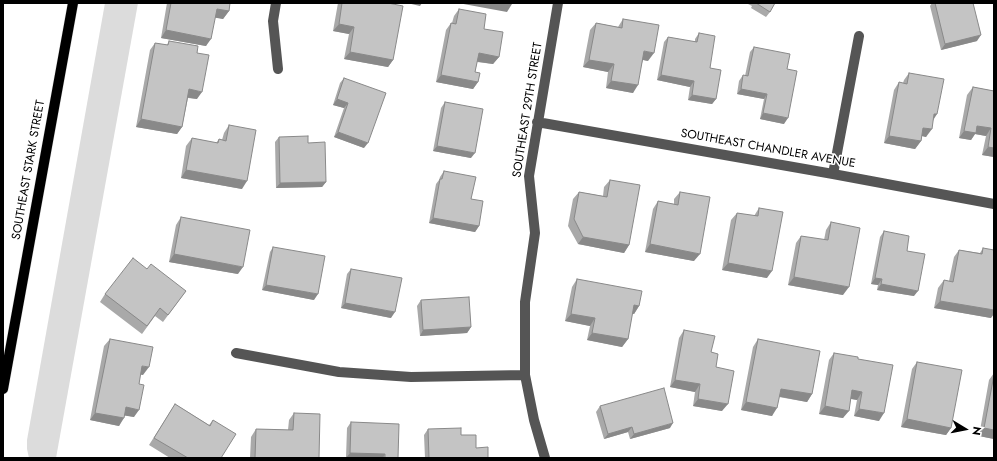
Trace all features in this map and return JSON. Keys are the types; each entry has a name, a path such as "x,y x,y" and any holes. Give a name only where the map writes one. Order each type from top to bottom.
{"main road":[{"name":"SOUTHEAST STARK STREET","path":"3,389 73,3"}],"street":[{"path":"276,3 273,21 278,69"},
{"name":"SOUTHEAST 29TH STREET","path":"544,458 534,420 525,375 525,302 535,233 529,176 558,3"},
{"path":"833,174 859,36"},
{"name":"SOUTHEAST CHANDLER AVENUE","path":"537,122 994,204"},
{"path":"236,353 347,373 411,377 525,375"}],"shaded area":[{"path":"105,3 138,3 56,458 29,458 27,440"}],"building":[{"path":"171,3 230,3 229,11 217,9 211,39 166,30"},
{"path":"342,3 388,3 403,6 393,60 350,52 354,27 339,24"},
{"path":"756,3 775,3 770,12"},
{"path":"935,3 973,3 981,35 945,44"},
{"path":"459,9 486,14 484,29 503,32 499,57 479,53 475,72 480,73 478,82 441,75 451,23 456,24"},
{"path":"623,19 659,25 654,53 644,51 638,85 611,81 614,64 589,60 596,23 622,28"},
{"path":"699,33 715,36 710,68 721,70 716,99 692,95 694,81 661,75 668,37 697,42"},
{"path":"169,41 198,46 197,53 209,55 202,92 189,89 182,127 141,119 155,43 168,45"},
{"path":"754,47 790,54 787,69 797,71 788,118 763,113 767,94 741,89 743,75 748,76"},
{"path":"909,73 944,79 937,114 934,114 932,129 923,128 921,141 889,136 899,82 907,84"},
{"path":"344,78 386,93 368,143 338,132 348,103 337,99"},
{"path":"973,87 994,91 994,148 988,147 991,128 977,126 976,133 964,131"},
{"path":"445,102 483,109 475,153 437,146"},
{"path":"229,125 256,130 247,181 186,170 192,138 218,143 219,139 226,141"},
{"path":"308,136 308,143 325,142 326,182 280,183 279,137"},
{"path":"444,171 476,177 471,199 483,201 479,226 433,218 440,179 442,179"},
{"path":"610,180 640,185 629,245 583,237 574,219 579,192 607,197"},
{"path":"680,192 710,197 700,254 650,244 658,201 678,205"},
{"path":"759,208 783,212 772,271 728,263 737,213 758,216"},
{"path":"181,217 250,230 243,267 174,254"},
{"path":"831,222 860,228 849,287 794,277 801,236 828,240"},
{"path":"884,231 909,236 907,251 925,254 918,291 881,284 882,279 875,278"},
{"path":"273,247 325,256 318,294 266,285"},
{"path":"983,248 994,250 994,310 940,301 944,280 953,282 959,250 982,254"},
{"path":"133,258 147,269 151,264 186,291 168,315 160,308 147,326 105,294"},
{"path":"351,269 402,278 395,312 345,303"},
{"path":"577,279 642,291 639,306 634,305 628,339 592,333 595,318 571,314"},
{"path":"469,297 471,327 423,330 421,300"},
{"path":"684,330 715,336 711,352 718,354 716,367 734,371 728,404 698,399 700,384 675,380"},
{"path":"110,339 153,347 149,367 142,366 139,384 144,385 139,410 126,407 124,418 95,413"},
{"path":"758,339 820,351 812,394 781,389 777,408 746,402"},
{"path":"834,353 893,365 884,413 859,409 862,392 852,390 849,411 825,406"},
{"path":"917,362 962,370 951,428 907,419"},
{"path":"994,375 994,430 984,428"},
{"path":"664,388 673,423 634,434 632,427 608,434 600,406"},
{"path":"175,404 210,426 213,420 236,434 221,458 188,458 154,438"},
{"path":"294,413 320,414 319,458 255,458 256,429 293,430"},
{"path":"351,422 399,424 398,458 385,458 385,454 350,453"},
{"path":"461,428 461,435 476,435 476,448 488,447 488,458 429,458 428,429"}]}
